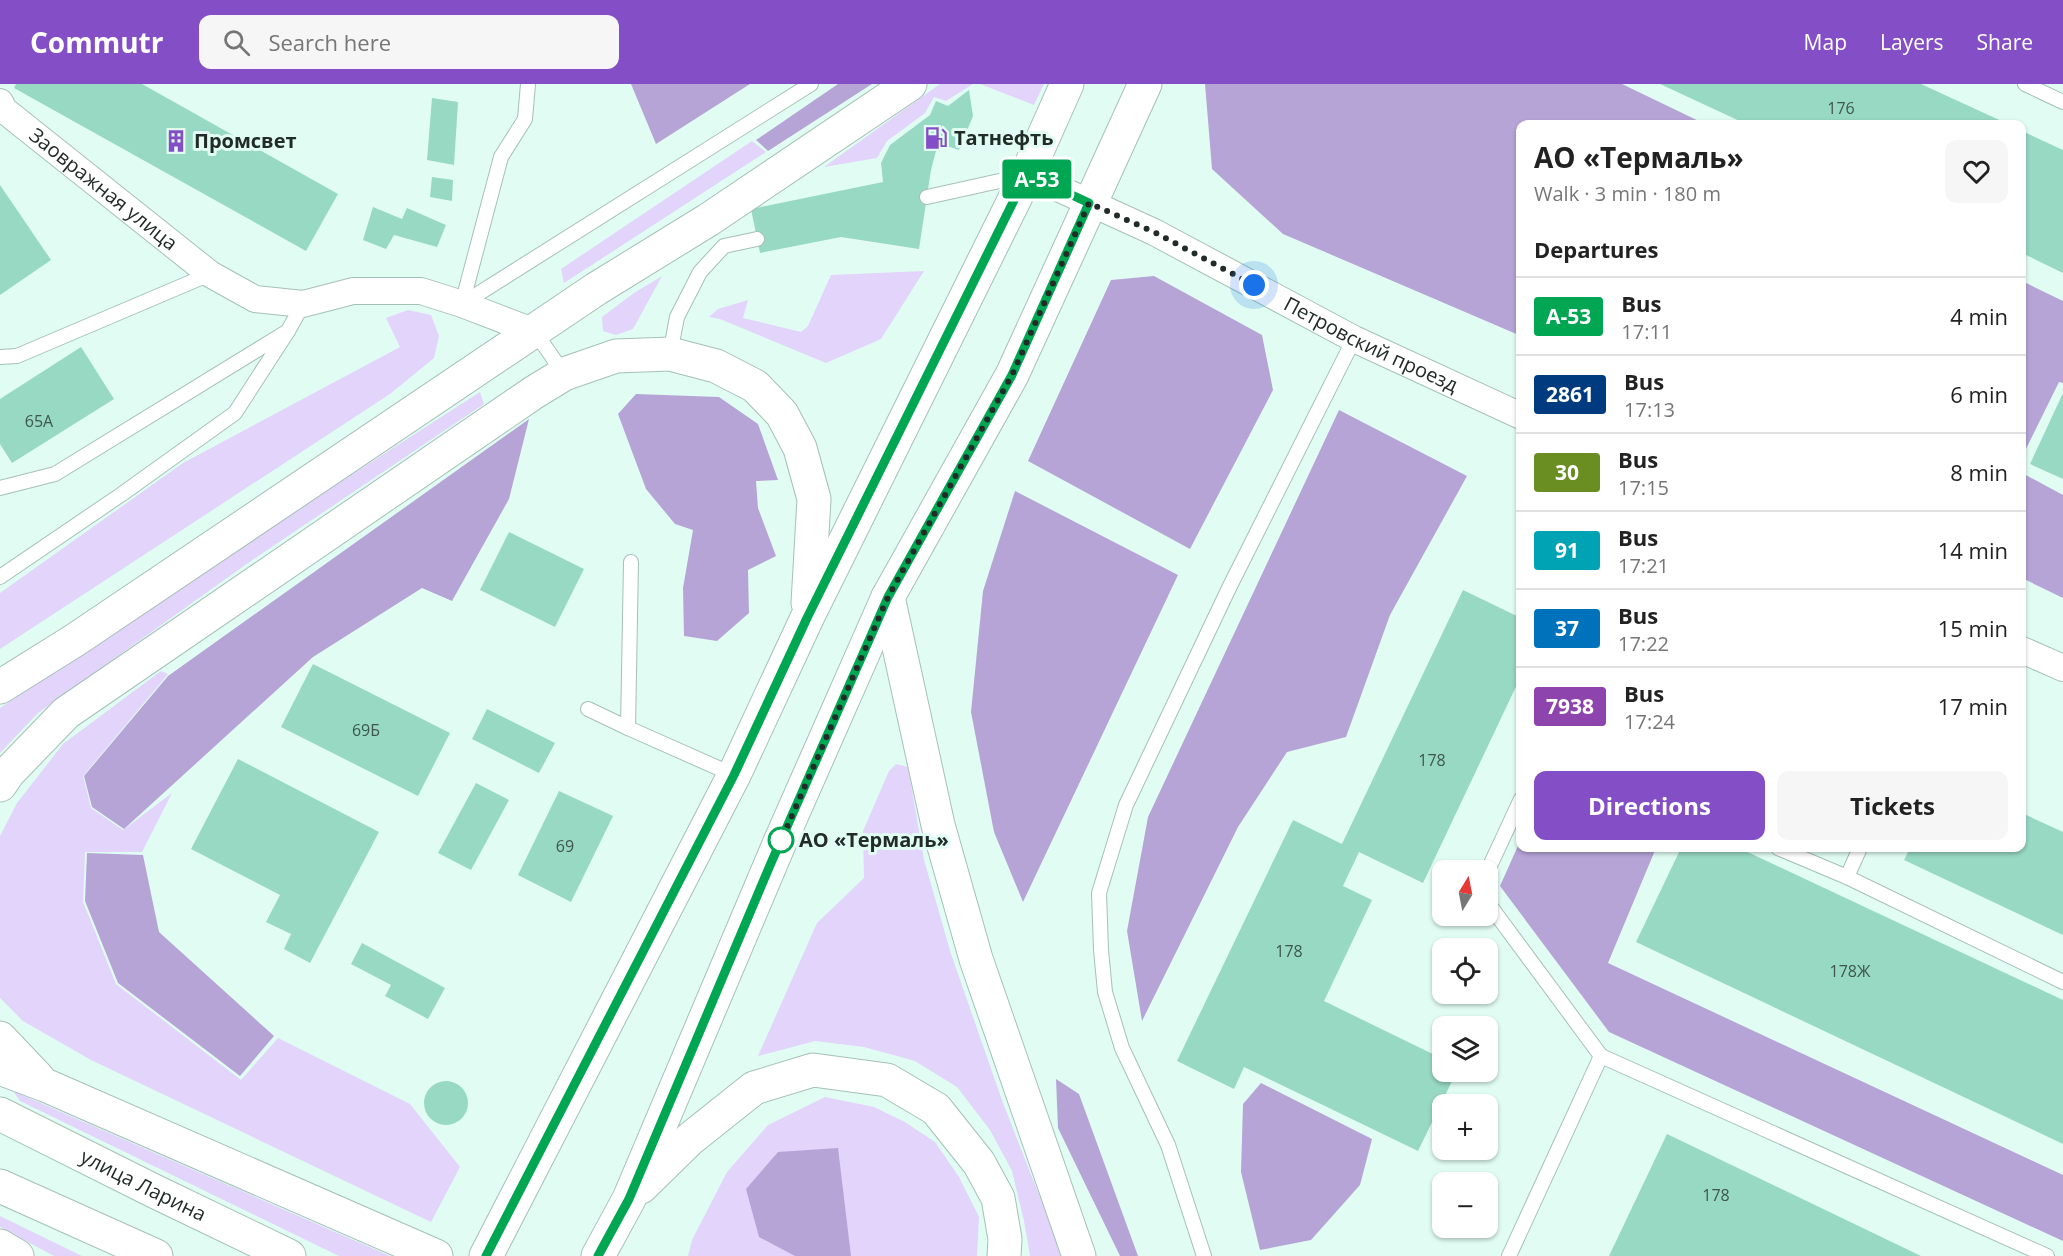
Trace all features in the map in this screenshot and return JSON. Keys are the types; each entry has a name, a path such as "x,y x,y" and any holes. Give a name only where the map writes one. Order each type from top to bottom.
{"main road":[{"path":"0,687 75,640 596,289 716,233 910,84"},
{"path":"492,1244 734,775 807,618 1027,174 1067,84"},
{"path":"598,1256 629,1199 775,853 888,597 1012,375 1145,84"},
{"path":"0,785 8,773 66,713 523,400 564,374 616,356 670,354 716,366 755,386 782,414 800,448 814,499 807,618"},
{"path":"888,597 938,825 976,959 1079,1256"},
{"path":"0,1038 45,1086"},
{"path":"0,1068 436,1256"},
{"path":"629,1199 690,1139 754,1088 813,1070 887,1080 936,1109 979,1163 998,1198 1005,1239 1004,1256"},
{"name":"улица Ларина","path":"0,1114 289,1256"},
{"path":"0,1186 156,1256"},
{"path":"0,1246 17,1256"}],"street":[{"name":"Заовражная улица","path":"0,102 4,110 210,274 255,299 303,304"},
{"name":"Петровский проезд","path":"1027,174 1154,232 1354,339 1516,414"},
{"path":"303,304 353,291 421,291 535,332"},
{"path":"2026,652 2063,668"}],"lane":[{"path":"462,304 501,157 525,119 528,84"},
{"path":"462,304 811,84"},
{"path":"2025,84 2063,102"},
{"path":"927,197 1027,174"},
{"path":"670,354 676,317 700,272 716,233 757,239"},
{"path":"0,357 17,356 210,274"},
{"path":"0,577 235,413 303,304"},
{"path":"0,488 55,474 288,331"},
{"path":"535,332 564,374"},
{"path":"1204,1256 1168,1145 1122,1048 1105,992 1099,893 1126,805 1229,588 1354,339"},
{"path":"627,728 631,562"},
{"path":"588,709 734,775"},
{"path":"1493,860 1516,810"},
{"path":"1788,852 1847,877 2063,982"},
{"path":"1847,877 1858,852"},
{"path":"1498,917 1601,1056 2047,1256"},
{"path":"1509,1256 1601,1056"}],"shaded area":[{"path":"631,84 750,84 656,144"},
{"path":"838,84 872,84 768,151 756,140"},
{"path":"940,84 973,84 946,101 934,97 925,113 887,141 877,158 824,167"},
{"path":"980,84 1044,84 1034,105"},
{"path":"1205,84 1622,84 1697,120 1516,120 1516,334 1283,234 1212,169"},
{"path":"752,141 766,152 564,283 561,269"},
{"path":"924,271 881,339 826,363 720,319 709,317 718,309 748,300 743,318 801,332 808,326 831,275"},
{"path":"662,276 633,329 616,335 603,331 602,317"},
{"path":"1154,276 1262,335 1273,390 1190,549 1028,461 1111,280"},
{"path":"2026,283 2063,301 2063,383 2059,382 2026,449"},
{"path":"408,310 431,315 439,336 434,358 390,394 0,649 0,593 183,463 400,347 386,318"},
{"path":"480,392 484,404 248,563 38,713 0,753 0,708 317,497"},
{"path":"636,394 719,397 758,424 778,480 756,481 758,508 776,556 748,570 749,613 717,641 684,636 683,588 693,530 675,524 646,489 618,414"},
{"path":"1339,410 1467,476 1390,615 1346,737 1287,752 1238,827 1142,1021 1127,931 1148,817"},
{"path":"529,419 509,499 452,601 422,588 313,657 124,829 92,807 84,776 168,676"},
{"path":"2026,475 2063,495 2063,598 2026,580"},
{"path":"1015,491 1178,575 1023,902 994,832 971,712 983,591"},
{"path":"161,671 168,674 83,776 91,808 123,830 172,793 142,852 85,852 83,902 116,984 241,1080 278,1038 410,1104 460,1167 431,1222 91,1060 23,1021 0,998 0,836 17,803 63,744"},
{"path":"896,764 908,767 924,860 951,954 1003,1103 1063,1256 1030,1256 1012,1171 990,1130 957,1087 915,1061 864,1047 815,1041 758,1056 817,923 864,878 863,831 889,771"},
{"path":"1516,850 1516,852 1654,852 1608,963 2063,1175 2063,1241 1609,1032 1500,886"},
{"path":"87,853 143,855 159,932 274,1036 240,1076 118,983 85,901"},
{"path":"1056,1079 1079,1094 1138,1256 1120,1256 1058,1128"},
{"path":"1261,1083 1372,1139 1360,1185 1311,1240 1260,1250 1241,1172 1243,1104"},
{"path":"13,1091 390,1256 339,1256 20,1101"},
{"path":"825,1097 874,1107 905,1122 935,1142 959,1177 979,1217 977,1256 688,1256 692,1240 727,1172 768,1125"},
{"path":"838,1148 851,1256 795,1256 759,1237 746,1189 778,1152"},
{"path":"0,1216 82,1256 54,1256 0,1227"}],"building":[{"name":"Промсвет","path":"16,84 142,84 338,194 306,251 14,88"},
{"path":"1660,84 1921,84 1999,120 1737,120"},
{"path":"969,90 973,116 959,150 938,143 931,170 919,249 841,237 760,253 751,209 883,182 881,163 890,145 930,115 936,101 948,106"},
{"path":"432,98 458,102 454,165 427,160"},
{"path":"2026,133 2063,150 2063,273 2026,255"},
{"path":"432,177 453,180 452,201 430,197"},
{"path":"0,185 51,260 0,295"},
{"path":"373,207 402,219 407,208 446,225 437,247 394,235 386,249 363,240"},
{"path":"81,347 114,399 12,463 0,444 0,399"},
{"path":"2063,393 2063,479 2030,464"},
{"path":"509,532 584,569 555,627 480,590"},
{"path":"1463,590 1516,616 1516,687 1423,883 1359,852 1343,886 1372,900 1324,1001 1432,1054 1432,1082 1452,1082 1446,1094 1432,1094 1432,1122 1418,1151 1244,1067 1234,1089 1177,1061 1293,820 1342,844"},
{"path":"313,664 450,733 418,796 281,727"},
{"path":"487,709 555,743 539,773 472,739"},
{"path":"238,759 379,832 310,963 284,949 291,934 266,922 280,895 191,849"},
{"path":"476,783 509,800 471,870 438,853"},
{"path":"559,791 613,816 571,902 518,875"},
{"path":"2026,815 2063,832 2063,935 1904,860 1908,852 2026,852"},
{"path":"1679,852 1748,852 2063,1000 2063,1144 1636,942"},
{"path":"362,943 445,988 428,1019 385,996 391,985 351,964"},
{"path":"446,1081 461,1088 468,1103 461,1118 446,1125 431,1118 424,1103 431,1088"},
{"path":"1667,1134 1921,1256 1609,1256"}],"bus line":[{"name":"А-53","path":"486,1256 734,775 807,618 1027,174 1089,203 1012,375 888,597 771,863 629,1199 598,1256"}],"place":[{"name":"Татнефть","path":"936,138"},
{"name":"Промсвет","path":"176,141"},
{"name":"АО «Термаль»","path":"781,840"}],"route":[{"path":"781,840 780,843 888,597 1012,375 1089,203 1154,232 1254,285"}]}
